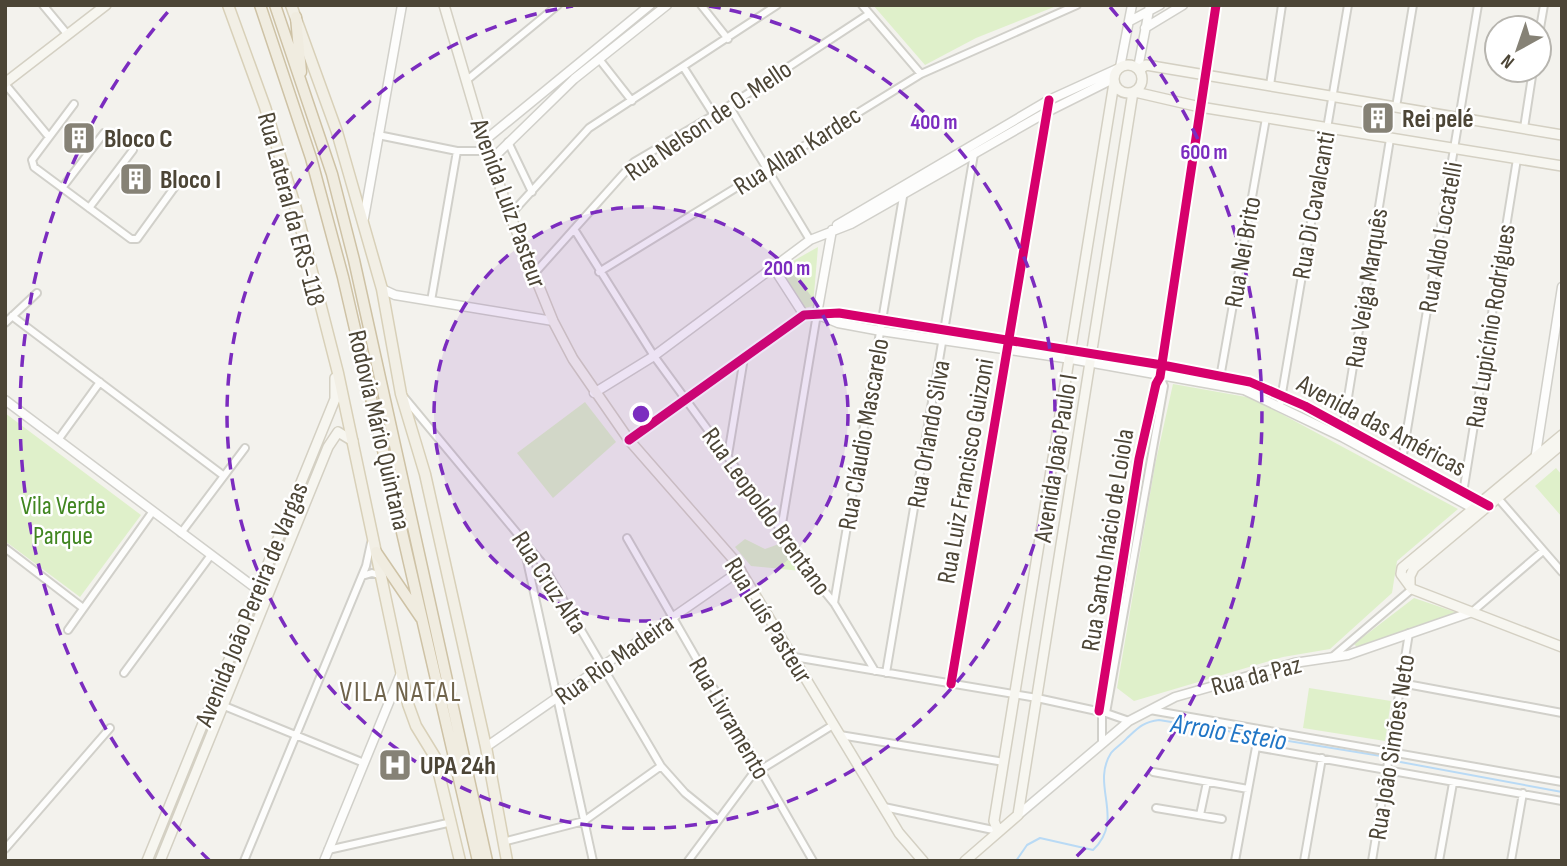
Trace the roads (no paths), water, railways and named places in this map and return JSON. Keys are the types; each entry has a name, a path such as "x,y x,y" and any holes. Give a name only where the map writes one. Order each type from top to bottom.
{"highway":[{"name":"Rodovia Mário Quintana","path":"260,5 321,192 425,623 477,859"},
{"name":"Rodovia Mário Quintana","path":"275,5 332,174 354,260 487,861"},
{"path":"296,17 301,42 301,79"},
{"path":"376,552 425,623"}],"main road":[{"path":"5,83 106,5"},
{"name":"Rua Lateral da ERS-118","path":"228,5 265,107 292,197 353,441 408,704 416,726 435,757 460,861"},
{"path":"291,5 316,67 364,218 382,289 401,394 425,474 486,747 507,861"},
{"name":"Avenida Luiz Pasteur","path":"444,5 484,141 533,275 554,321 594,393"},
{"path":"1134,92 1142,82 1138,69 1131,65 1119,68 1114,81 1122,92 1562,166"},
{"path":"1138,69 1146,65 1562,135"},
{"name":"Avenida João Paulo I","path":"998,831 994,821 1072,355 1114,81"},
{"name":"Avenida João Paulo I","path":"1018,815 1134,92"},
{"name":"Avenida João Pereira de Vargas","path":"160,861 266,596 337,389 329,345"},
{"name":"Rua Luís Pasteur","path":"594,393 629,440 741,570 882,806 919,860"},
{"path":"324,425 333,425 337,432 344,433 353,441"},
{"name":"Avenida João Pereira de Vargas","path":"147,861 257,590 337,432"},
{"path":"1562,435 1536,461 1481,507 1402,568 1401,574 1411,587 1562,647"},
{"path":"1536,461 1562,444"},
{"name":"Rua da Paz","path":"965,861 1018,815"},
{"path":"164,818 176,824"}],"street":[{"path":"43,5 68,35"},
{"path":"364,218 402,5"},
{"path":"467,80 558,5"},
{"path":"484,141 650,5"},
{"path":"378,135 489,156 508,142 574,79 667,5"},
{"path":"701,5 728,39"},
{"path":"510,215 589,128 777,5"},
{"path":"862,5 921,74"},
{"name":"Rua Allan Kardec","path":"599,272 921,74 1077,5"},
{"path":"781,530 832,230 848,216 1049,100 1119,68 1132,5"},
{"path":"1130,21 1149,8 1160,5"},
{"path":"1146,28 1183,5"},
{"name":"Rua Santo Inácio de Loiola","path":"1102,744 1102,712 1139,458 1156,384 1160,377 1216,5"},
{"path":"1270,85 1282,5"},
{"name":"Rua Di Cavalcanti","path":"1280,405 1348,5"},
{"path":"1396,107 1413,5"},
{"name":"Rua Aldo Locatelli","path":"1401,465 1478,5"},
{"path":"1138,69 1149,8"},
{"name":"Rua Nelson de O. Mello","path":"533,275 635,162 729,106 869,14"},
{"path":"635,17 644,25"},
{"path":"599,59 632,102"},
{"path":"684,68 714,115"},
{"path":"567,71 574,79"},
{"path":"594,393 654,356 810,240 851,224 1047,112 1114,81"},
{"path":"5,83 49,137"},
{"path":"1524,128 1531,84"},
{"name":"Rua Luiz Francisco Guizoni","path":"951,684 1049,100"},
{"path":"74,104 32,164 131,239 137,239 179,181"},
{"path":"729,106 810,240"},
{"name":"Rua Nei Brito","path":"1220,387 1266,118"},
{"path":"62,188 104,133"},
{"name":"Rua Veiga Marquês","path":"1342,437 1390,139"},
{"path":"508,142 532,192"},
{"path":"89,208 133,150"},
{"path":"431,301 457,151"},
{"name":"Rua Orlando Silva","path":"886,673 974,153"},
{"name":"Rua Lupicínio Rodrigues","path":"1463,493 1517,159"},
{"name":"Rua Cláudio Mascarelo","path":"834,603 906,182"},
{"path":"353,185 369,186"},
{"name":"Rua Leopoldo Brentano","path":"574,229 654,356 781,530 792,551 834,603 875,671"},
{"path":"629,440 804,315 773,267"},
{"path":"1536,461 1562,287"},
{"path":"382,289 395,295 554,321"},
{"path":"5,323 37,293"},
{"path":"385,304 395,295"},
{"name":"Avenida das Américas","path":"804,315 839,313 1009,340 1160,377 1244,390 1463,493 1481,507"},
{"name":"Avenida das Américas","path":"817,314 838,323 881,331 1007,349 1072,355"},
{"path":"12,316 224,476"},
{"path":"728,456 744,358"},
{"name":"Avenida das Américas","path":"1091,360 1162,365 1220,376 1281,394 1343,427 1401,465 1481,507"},
{"path":"58,440 100,382"},
{"name":"Rua Cruz Alta","path":"401,394 541,562 662,766 685,793 717,819"},
{"path":"5,400 266,596"},
{"path":"409,421 422,417"},
{"path":"181,533 245,448"},
{"path":"1494,496 1562,572"},
{"path":"68,630 153,511"},
{"path":"244,861 362,576 372,534"},
{"path":"521,535 527,572 593,861"},
{"name":"Rua Livramento","path":"627,538 813,861"},
{"path":"5,548 83,608"},
{"path":"1472,612 1543,551"},
{"path":"124,673 211,555"},
{"path":"527,572 541,562"},
{"name":"Rua Rio Madeira","path":"486,747 741,570"},
{"path":"362,576 372,573 382,576"},
{"path":"1330,659 1411,587"},
{"name":"Rua da Paz","path":"1018,815 1129,721 1175,697 1294,663 1330,659 1472,612"},
{"name":"Rua João Simões Neto","path":"1372,861 1409,633"},
{"path":"794,657 1037,698 1102,712 1129,721"},
{"path":"324,861 401,673"},
{"path":"1401,683 1562,713"},
{"path":"212,701 364,763"},
{"path":"390,701 408,704"},
{"path":"1149,709 1562,782"},
{"path":"688,861 717,819 760,769 833,725"},
{"path":"5,849 110,728"},
{"path":"839,735 1004,762"},
{"path":"1235,861 1256,747 1562,801"},
{"path":"1304,861 1322,758"},
{"path":"503,842 584,821 662,766"},
{"path":"1153,772 1248,789"},
{"path":"1200,815 1207,782"},
{"path":"1439,861 1453,783"},
{"path":"1511,861 1523,793"},
{"path":"882,806 998,831"},
{"path":"1156,808 1222,819"},
{"path":"328,850 452,822"}],"waterway":[{"name":"Arroio Esteio","path":"1016,861 1027,845 1040,838 1093,850 1107,826 1104,778 1111,753 1138,728 1149,722 1159,720 1381,756"},
{"name":"Arroio Esteio","path":"1395,761 1562,792"}],"place":[{"name":"Rei pelé","path":"1378,118"},
{"name":"Bloco C","path":"79,138"},
{"name":"Bloco I","path":"136,179"},
{"name":"UPA 24h","path":"395,765"}],"district":[{"name":"VILA NATAL","path":"401,691"}],"park label":[{"name":"Vila Verde Parque","path":"63,520"}]}
